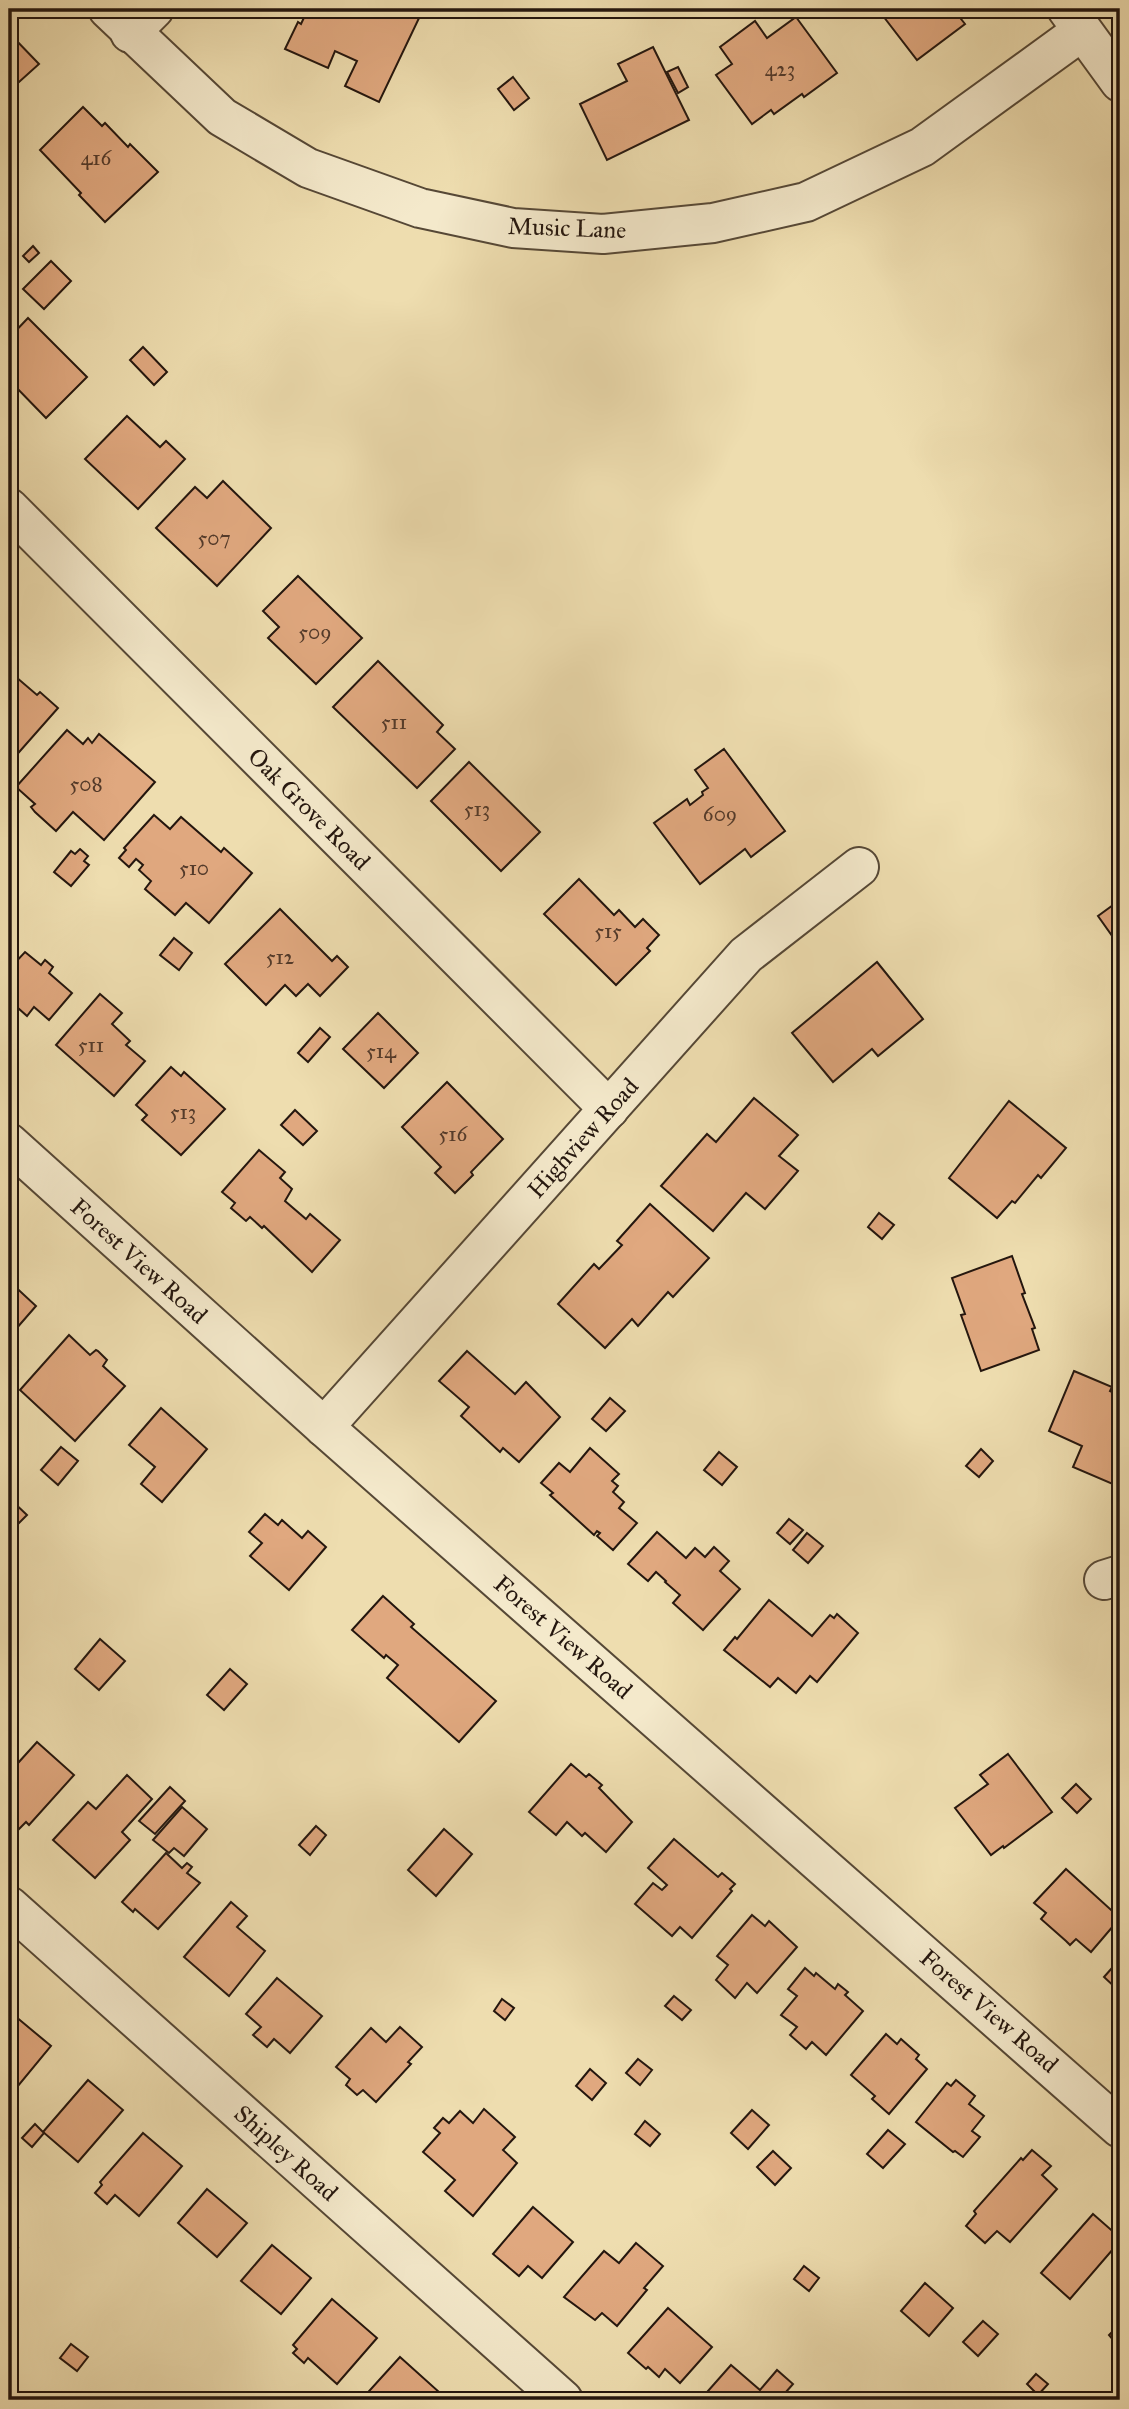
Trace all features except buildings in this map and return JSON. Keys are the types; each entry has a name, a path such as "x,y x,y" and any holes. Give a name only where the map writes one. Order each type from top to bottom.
{"street":[{"name":"Music Lane","path":"131,17 222,117 308,168 419,208 513,228 603,234 713,223 806,202 922,146 1074,20"},
{"path":"1074,20 1120,82"},
{"name":"Oak Grove Road","path":"9,508 609,1109"},
{"name":"Highview Road","path":"324,1427 746,956 859,867"},
{"name":"Forest View Road","path":"9,1143 324,1427 1120,2128"},
{"name":"Shipley Road","path":"9,1906 563,2400"}]}
